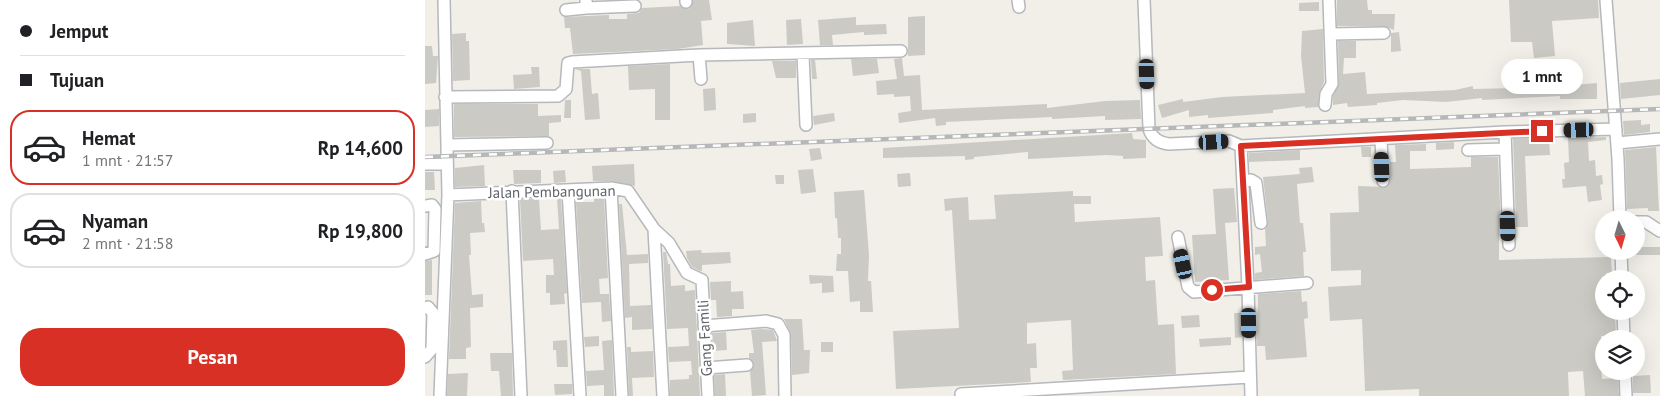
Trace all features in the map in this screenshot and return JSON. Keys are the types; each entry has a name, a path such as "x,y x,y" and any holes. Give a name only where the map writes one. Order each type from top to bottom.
{"street":[{"path":"440,396 448,195 444,0"},
{"path":"1144,0 1149,129 1151,135 1162,143 1229,141 1241,146 1505,132 1616,129"},
{"path":"1325,105 1326,94 1332,84 1329,0"},
{"path":"1606,0 1617,143 1620,210"},
{"path":"567,10 586,4 635,6"},
{"path":"1331,34 1384,34"},
{"path":"445,97 563,95 566,88 568,63 699,55 803,55 901,51"},
{"path":"699,55 701,79"},
{"path":"803,55 806,124"},
{"path":"1505,132 1509,245"},
{"path":"1617,143 1660,139"},
{"path":"1381,140 1383,180"},
{"path":"447,145 547,143"},
{"path":"1241,146 1249,287 1251,396"},
{"path":"1468,150 1505,149"},
{"path":"425,164 446,164"},
{"path":"1243,181 1251,180 1256,183 1261,223"},
{"path":"611,188 621,396"},
{"name":"Jalan Pembangunan","path":"448,195 611,188 628,192 654,229 669,243 687,273 702,280"},
{"path":"568,190 580,396"},
{"path":"512,191 521,396"},
{"path":"425,206 432,206 435,209 434,251 425,254"},
{"path":"1645,222 1660,230"},
{"path":"654,229 663,396"},
{"path":"1178,237 1188,287 1194,292 1307,283"},
{"name":"Gang Famili","path":"702,280 708,396"},
{"path":"425,308 428,307 433,313 432,349 425,357"},
{"path":"704,326 766,321 778,324 784,334 785,396"},
{"path":"706,368 747,365"},
{"path":"961,394 1250,377"},
{"path":"1625,380 1626,396"}],"building":[{"path":"693,0 709,0 712,20 701,21 703,45 678,49 573,54 570,28 565,28 564,17 609,15 609,19 627,19 627,14 639,13 642,8 680,6 689,9"},
{"path":"1337,0 1367,0 1368,10 1372,10 1372,14 1395,14 1394,30 1384,26 1337,26"},
{"path":"1509,0 1598,0 1599,18 1552,21 1555,56 1534,58 1532,42 1511,42"},
{"path":"1319,2 1319,11 1299,11 1299,3"},
{"path":"925,16 925,55 908,56 908,17"},
{"path":"856,17 856,25 886,24 887,34 864,35 864,32 832,35 833,45 820,45 818,20"},
{"path":"801,19 803,44 787,45 786,20"},
{"path":"753,20 755,46 727,44 727,23"},
{"path":"1323,29 1324,82 1319,93 1318,107 1305,108 1305,106 1273,110 1273,113 1208,118 1208,115 1189,117 1189,110 1162,118 1158,105 1183,99 1183,102 1222,97 1305,93 1301,56 1302,31"},
{"path":"1399,32 1401,51 1391,52 1391,33"},
{"path":"466,33 466,41 469,41 470,80 453,81 452,34"},
{"path":"1338,41 1356,41 1356,58 1344,58 1343,74 1365,72 1367,94 1455,90 1473,86 1473,89 1515,88 1551,83 1551,87 1597,83 1597,99 1560,99 1560,96 1482,100 1482,98 1446,102 1403,100 1377,103 1377,105 1348,107 1347,103 1333,105 1333,96 1339,84"},
{"path":"425,46 432,46 433,56 438,56 436,83 425,84"},
{"path":"902,58 904,76 920,75 922,110 1047,104 1047,108 1105,101 1140,100 1141,119 1105,120 1105,116 1052,119 1052,117 946,122 946,125 936,126 935,118 899,123 898,113 911,111 910,96 894,97 894,94 877,95 876,81 897,79 894,59"},
{"path":"851,59 877,59 879,73 853,76"},
{"path":"811,60 815,60 817,79 812,79"},
{"path":"772,61 796,61 796,78 776,78"},
{"path":"670,64 670,120 655,120 655,89 629,90 628,66"},
{"path":"531,67 539,67 540,87 514,89 513,75 532,74"},
{"path":"575,69 590,69 592,94 598,93 600,119 585,120 581,71"},
{"path":"1660,79 1660,95 1621,99 1620,83"},
{"path":"715,88 716,110 704,111 703,89"},
{"path":"565,100 571,100 571,118 564,118"},
{"path":"454,104 538,104 538,116 561,115 561,122 549,123 549,136 454,137"},
{"path":"439,109 439,126 425,127 425,110"},
{"path":"756,113 756,122 743,123 743,114"},
{"path":"834,113 835,121 814,125 813,116"},
{"path":"1641,120 1641,125 1650,124 1650,132 1624,135 1623,121"},
{"path":"1132,133 1133,139 1146,140 1146,158 1123,159 1123,156 1107,155 1028,159 1028,152 974,157 974,159 965,160 965,156 883,158 883,148"},
{"path":"1606,137 1606,140 1588,142 1589,161 1595,160 1596,176 1602,175 1603,184 1600,185 1602,200 1588,202 1586,186 1563,188 1562,179 1565,179 1564,163 1569,162 1568,138"},
{"path":"1549,138 1550,155 1525,156 1528,227 1516,227 1513,139"},
{"path":"1454,142 1454,149 1436,150 1436,143"},
{"path":"1426,144 1426,151 1410,151 1410,169 1471,167 1471,157 1498,157 1501,228 1499,228 1499,260 1595,257 1595,260 1611,260 1612,270 1595,270 1595,320 1615,320 1616,330 1595,330 1595,380 1618,380 1619,396 1585,396 1583,371 1568,372 1569,396 1419,396 1419,389 1365,391 1362,319 1330,321 1328,287 1361,285 1361,270 1331,271 1330,213 1359,212 1358,186 1387,187 1390,181 1390,162 1396,162 1395,145"},
{"path":"1361,147 1371,147 1371,157 1362,157"},
{"path":"1656,147 1659,211 1648,211 1648,208 1627,209 1625,150"},
{"path":"820,148 822,159 811,161 809,149"},
{"path":"1300,150 1300,160 1249,162 1249,153"},
{"path":"634,164 635,186 612,181 593,181 592,166"},
{"path":"484,165 485,186 455,187 455,168"},
{"path":"1312,167 1314,182 1297,184 1300,223 1303,223 1306,252 1303,252 1304,276 1255,280 1255,273 1262,272 1260,254 1255,255 1255,247 1266,246 1265,229 1268,223 1263,177 1300,174 1299,168"},
{"path":"813,169 816,192 801,194 798,170"},
{"path":"513,170 541,170 541,183 514,184"},
{"path":"565,170 566,182 554,183 553,171"},
{"path":"425,172 434,172 435,190 425,190"},
{"path":"910,173 911,186 898,187 897,174"},
{"path":"775,175 784,175 784,184 776,184"},
{"path":"1234,188 1237,222 1225,223 1229,280 1195,282 1192,235 1216,234 1213,189"},
{"path":"864,190 869,255 868,281 871,281 873,312 860,312 860,301 850,302 848,271 836,271 837,254 841,254 841,238 838,238 834,192"},
{"path":"1073,191 1073,196 1091,196 1091,204 1074,204 1075,222 1160,217 1163,256 1145,257 1146,281 1155,280 1158,325 1174,324 1176,374 1063,380 1062,371 1073,370 1071,320 1027,323 1027,344 1036,343 1037,368 1030,368 1031,382 896,389 893,331 959,328 952,210 945,211 944,199 968,197 969,220 996,219 994,195"},
{"path":"594,196 604,196 608,278 599,279 600,294 609,294 611,321 602,322 601,302 582,303 576,202 594,202"},
{"path":"557,198 561,198 567,293 564,294 565,304 550,305 550,293 546,293 546,275 554,275 553,259 523,261 520,199 539,199 541,230 559,229"},
{"path":"481,201 482,223 484,223 485,232 470,233 471,255 469,255 472,295 483,294 483,307 470,308 471,347 466,348 466,359 449,359 455,203"},
{"path":"619,204 622,204 627,255 648,254 648,263 629,264 630,306 651,305 652,329 632,330 632,317 625,318"},
{"path":"1645,247 1660,247 1660,255 1645,255"},
{"path":"701,250 702,253 730,252 731,263 702,265 702,271 700,271 692,267 687,258 686,251"},
{"path":"663,252 666,252 668,264 670,264 671,286 685,285 685,291 695,290 700,396 670,396 670,380 689,379 689,375 692,375 691,361 669,362 668,347 689,346 688,328 667,329"},
{"path":"432,260 432,295 425,295 425,261"},
{"path":"809,275 833,276 834,292 822,293 822,283 810,284"},
{"path":"731,281 731,292 743,291 744,309 732,309 732,316 717,317 716,300 711,300 710,282"},
{"path":"1301,291 1302,302 1307,301 1308,318 1304,319 1307,357 1266,360 1265,346 1257,346 1258,294"},
{"path":"1234,313 1241,313 1242,337 1235,338"},
{"path":"1199,315 1200,327 1182,328 1181,316"},
{"path":"784,319 802,319 804,350 810,350 809,373 792,375 791,334"},
{"path":"751,330 773,330 777,341 762,342 766,395 752,396 750,372 754,365 749,358 749,353 754,353"},
{"path":"726,332 727,350 713,351 712,333"},
{"path":"599,336 599,346 585,347 584,337"},
{"path":"1231,337 1231,345 1200,347 1199,339"},
{"path":"567,340 568,367 557,367 556,350 553,350 553,341"},
{"path":"612,340 614,396 604,396 604,385 587,386 586,371 604,370 602,341"},
{"path":"821,342 833,342 833,352 821,352"},
{"path":"627,347 631,347 631,352 653,351 654,377 632,378 633,396 629,396"},
{"path":"490,353 512,353 513,396 501,396 499,371 491,371"},
{"path":"468,373 467,396 447,396 448,374"},
{"path":"725,374 726,396 715,396 714,375"},
{"path":"1645,375 1650,375 1651,393 1633,393 1633,380 1645,380"},
{"path":"554,384 572,384 572,394 555,395"}],"railway":[{"path":"425,157 1660,109"}],"route":[{"path":"1212,290 1249,287 1241,146 1542,131"}]}
